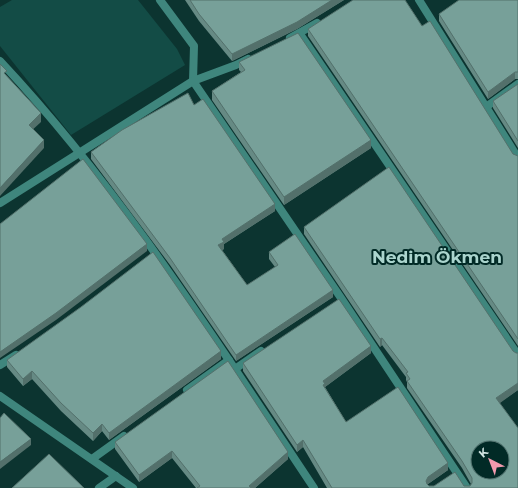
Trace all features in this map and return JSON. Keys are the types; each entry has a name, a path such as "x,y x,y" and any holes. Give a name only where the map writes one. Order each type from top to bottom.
{"street":[{"path":"160,0 194,46 193,81 454,473 467,488"},
{"path":"418,0 518,158"},
{"path":"285,41 300,34 324,19"},
{"path":"300,34 518,355"},
{"path":"0,203 193,81 236,65 257,55"},
{"path":"0,61 80,153 235,369 314,488"},
{"path":"486,107 518,84"},
{"path":"235,369 268,347"},
{"path":"0,365 24,350"},
{"path":"179,396 228,360"},
{"path":"0,396 133,488"},
{"path":"92,459 129,432"},
{"path":"100,488 116,476"}],"green space":[{"path":"12,0 138,0 177,49 185,65 71,135 0,46 0,7"}],"building":[{"path":"190,0 332,0 297,22 232,54 199,14"},
{"path":"353,0 405,0 422,26 430,21 513,154 518,156 518,339 308,29"},
{"path":"459,0 518,0 518,72 515,72 488,92 439,14"},
{"path":"298,33 371,140 284,197 212,91 245,70 239,62"},
{"path":"0,64 7,71 4,73 41,113 29,125 44,140 0,188"},
{"path":"518,84 518,141 493,101"},
{"path":"188,93 194,105 203,99 275,204 222,239 224,242 218,245 247,285 278,265 269,252 295,234 333,290 236,355 170,258 91,152 122,130"},
{"path":"83,159 147,244 56,313 0,352 0,224"},
{"path":"389,167 513,351 518,353 518,383 496,398 518,428 518,488 332,488 303,440 297,445 243,363 339,299 371,346 323,381 325,384 323,385 346,422 398,387 448,463 428,477 426,481 429,486 434,486 455,472 464,486 470,486 472,480 510,480 510,440 470,440 470,475 407,381 410,379 406,373 408,372 382,338 380,339 304,227"},
{"path":"153,252 221,351 109,433 102,424 93,433 61,403 32,371 23,379 7,360 81,307"},
{"path":"228,361 288,452 249,486 251,488 197,488 200,486 172,451 139,475 115,442"},
{"path":"4,413 31,439 0,462 0,418"},
{"path":"49,454 84,488 12,488"}],"district":[{"name":"Nedim Ökmen","path":"437,257"}]}
